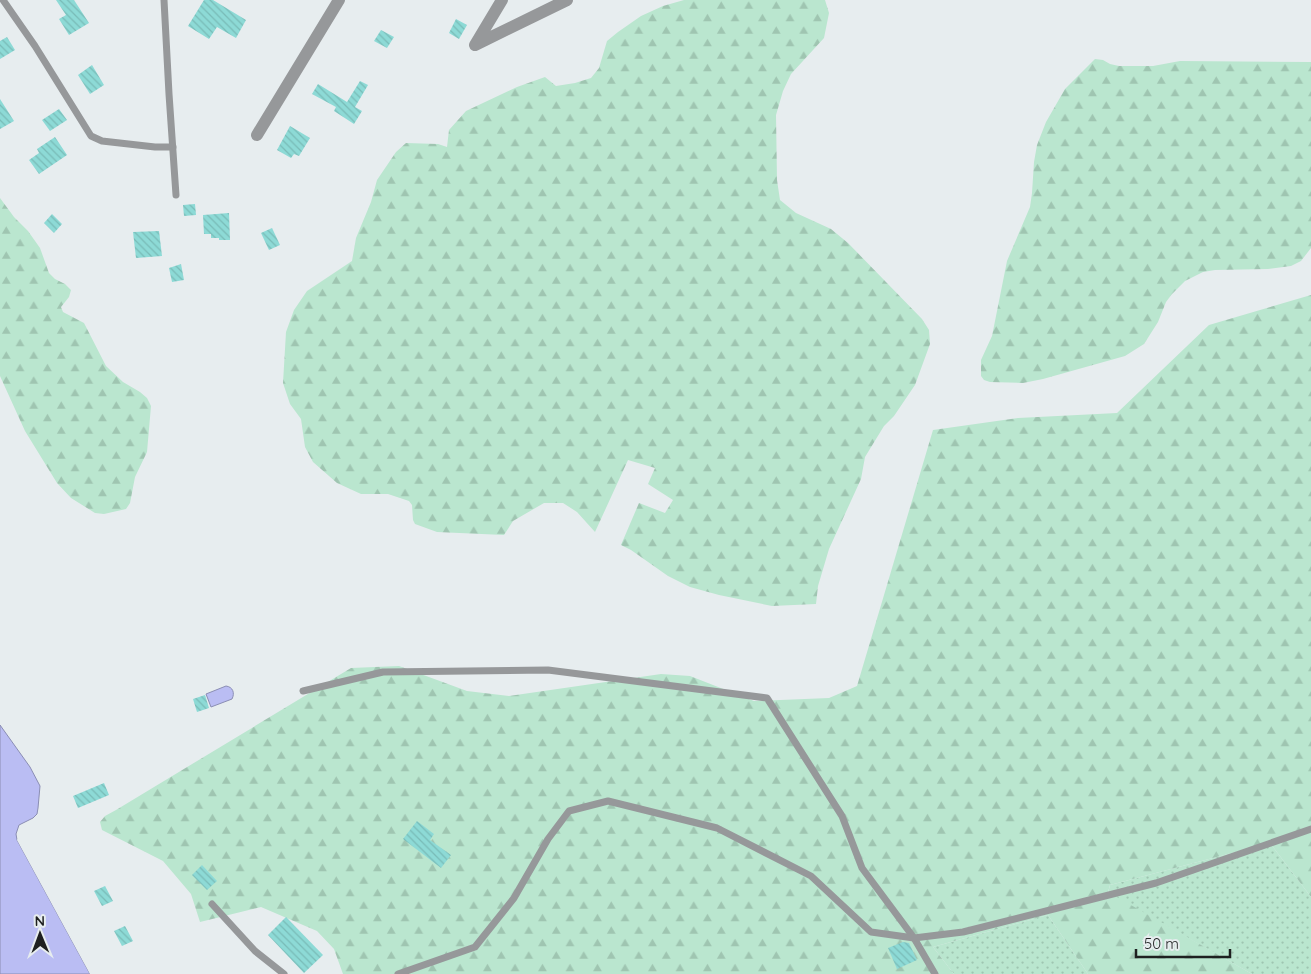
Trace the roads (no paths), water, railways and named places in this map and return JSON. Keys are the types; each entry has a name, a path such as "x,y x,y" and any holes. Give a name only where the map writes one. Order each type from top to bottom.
{"street":[{"path":"257,135 340,0"},
{"path":"502,0 475,46 568,0"}],"lane":[{"path":"3,0 35,46 91,136 102,141 172,147"},
{"path":"164,0 176,195"},
{"path":"303,691 383,672 548,670 767,698 842,816 862,868 914,938 934,974"},
{"path":"398,974 475,947 514,898 548,839 570,811 608,801 718,828 811,876 871,932 914,938 963,932 1156,883 1311,829"},
{"path":"212,904 255,951 284,974"}],"water":[{"path":"226,686 233,691 232,699 211,707 206,694"},
{"path":"0,725 30,767 40,786 37,814 19,825 16,834 17,840 90,974 0,974"}]}
